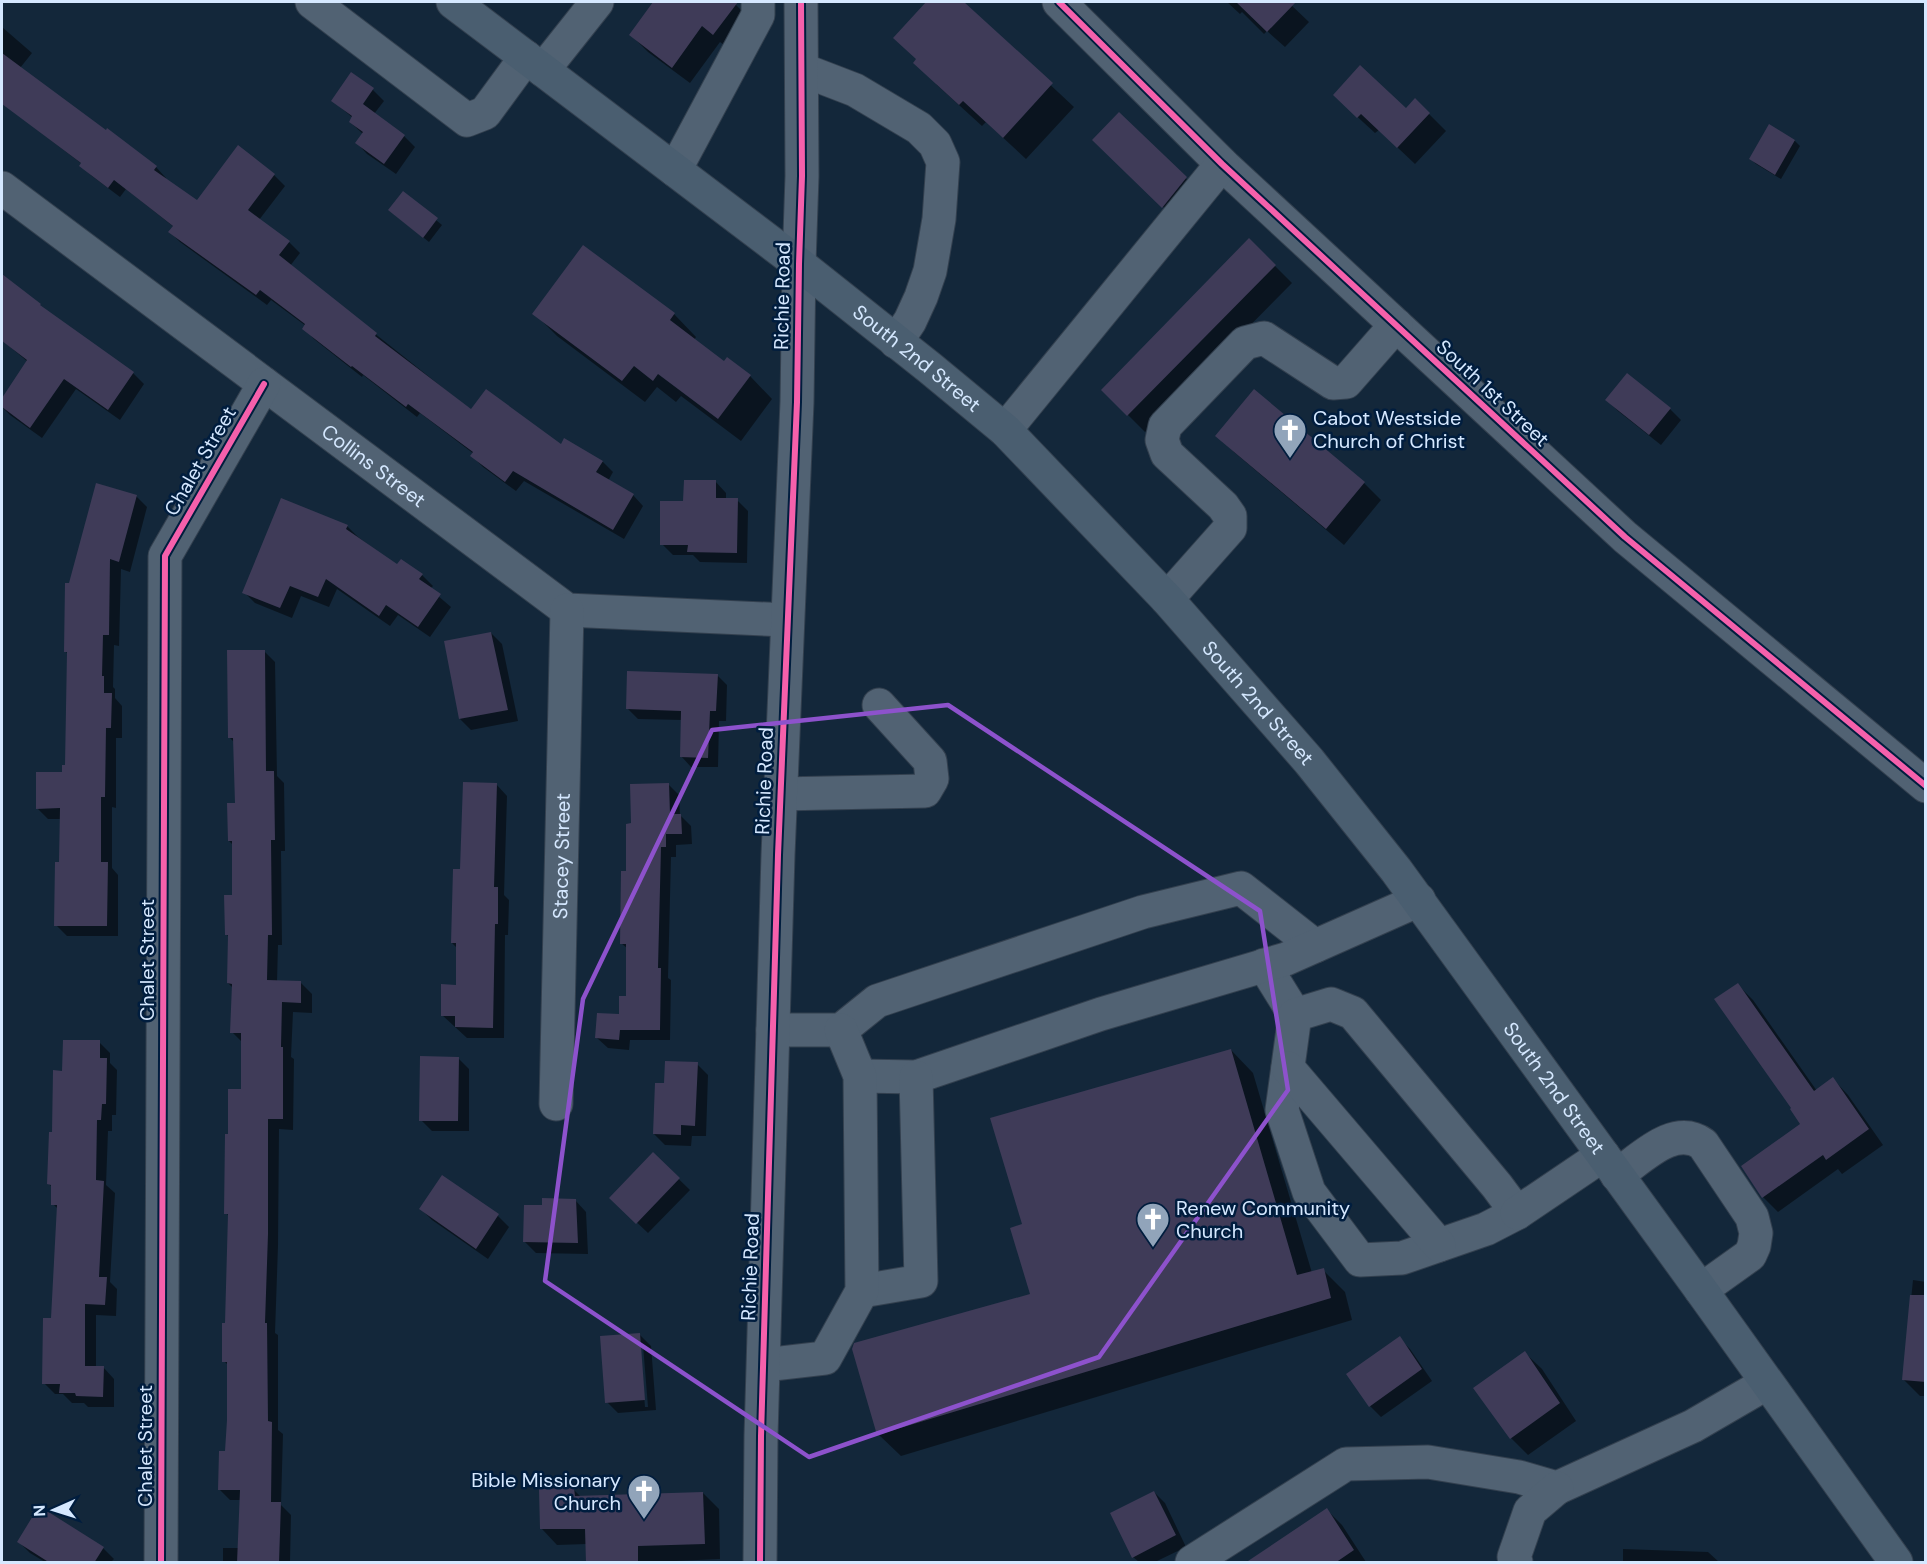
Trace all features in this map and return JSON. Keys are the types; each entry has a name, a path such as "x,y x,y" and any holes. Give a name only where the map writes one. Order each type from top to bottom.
{"main road":[{"name":"South 2nd Street","path":"453,2 799,264 1005,430 1167,599 1309,761 1419,900 1896,1563"}],"street":[{"path":"312,2 467,120 485,113 597,2"},
{"path":"675,170 758,15 758,2"},
{"name":"Richie Road","path":"760,1563 780,794 798,402 803,70 801,2"},
{"name":"South 1st Street","path":"1059,2 1222,164 1625,537 1926,786"},
{"path":"803,70 855,90 919,128 935,144 943,162 939,219 930,270 914,313 896,342"},
{"path":"1005,430 1222,164"},
{"name":"Collins Street","path":"2,188 567,610"},
{"path":"1167,599 1230,528 1230,516 1223,506 1167,454 1162,440 1165,426 1245,343 1264,338 1333,383 1346,382 1396,325"},
{"name":"Chalet Street","path":"161,1563 165,556 264,384"},
{"path":"567,610 787,620"},
{"name":"Stacey Street","path":"556,1104 567,610"},
{"path":"780,794 926,791 932,779 930,761 879,705"},
{"path":"773,1030 841,1030 878,1001 1143,912 1241,888 1315,946"},
{"path":"860,1076 916,1077 1101,1014 1286,959 1419,900"},
{"path":"1264,965 1295,1015 1282,1110 1309,1192 1360,1260 1402,1258 1486,1229 1610,1165 1668,1139 1683,1137 1695,1139 1703,1144 1752,1217 1756,1233 1750,1255 1701,1290"},
{"path":"1295,1015 1331,1005 1353,1013 1517,1213"},
{"path":"764,1365 825,1358 862,1291 860,1076 841,1030"},
{"path":"1288,1068 1439,1245"},
{"path":"862,1291 921,1281 916,1077"},
{"path":"1516,1563 1514,1557 1530,1511 1557,1488 1693,1426 1767,1383"},
{"path":"1192,1563 1346,1464 1428,1462 1519,1477 1557,1488"}],"highlighted area":[{"path":"948,705 1260,911 1288,1090 1099,1357 809,1457 545,1281 583,999 712,730"}],"building":[{"path":"653,2 738,2 713,35 702,26 672,68 629,35"},
{"path":"926,2 964,2 1053,83 1003,138 963,101 959,105 913,63 916,59 893,38"},
{"path":"1236,2 1296,2 1267,32"},
{"path":"2,53 106,130 107,128 157,166 154,170 197,200 238,145 275,174 248,210 290,241 279,255 377,333 375,336 471,409 486,389 561,444 564,438 603,461 596,472 634,494 613,530 513,471 505,482 470,456 473,452 408,404 406,407 302,329 305,324 260,290 256,295 168,232 173,226 114,180 108,188 79,166 81,163 2,104"},
{"path":"1360,65 1406,108 1415,98 1430,113 1397,148 1361,114 1357,118 1333,95"},
{"path":"351,72 374,88 363,104 405,135 384,164 355,143 363,132 349,122 352,116 331,101"},
{"path":"1119,112 1187,177 1162,208 1092,140"},
{"path":"1769,124 1795,140 1775,175 1749,159"},
{"path":"403,191 438,218 423,238 388,210"},
{"path":"1249,238 1276,265 1127,416 1101,390"},
{"path":"583,245 675,313 670,320 724,361 727,357 751,375 718,419 658,374 653,381 634,366 622,381 532,314"},
{"path":"2,274 40,305 134,372 108,410 64,379 30,428 2,407 2,398 27,360 2,341"},
{"path":"1627,373 1671,408 1649,435 1605,400"},
{"name":"Cabot Westside Church of Christ","path":"1254,389 1365,482 1326,529 1215,436"},
{"path":"684,480 716,480 716,498 738,498 737,553 687,552 688,545 660,545 660,501 683,501"},
{"path":"96,483 137,495 119,562 110,559 109,635 103,635 104,693 112,693 111,728 106,728 105,797 101,797 101,862 108,862 107,926 54,926 55,862 59,862 60,808 36,809 36,772 62,772 62,765 65,765 67,652 64,652 65,583 69,583"},
{"path":"281,498 348,525 346,529 397,564 401,559 423,574 419,579 441,594 418,627 386,605 379,616 326,579 318,597 290,586 280,608 242,593"},
{"path":"491,632 508,710 459,719 444,641"},
{"path":"227,650 265,650 266,771 274,771 275,840 271,840 272,935 268,935 267,980 301,981 301,1003 282,1002 283,1119 268,1119 265,1323 267,1323 268,1421 272,1422 271,1502 281,1502 279,1563 237,1563 240,1490 218,1490 219,1451 225,1451 227,1420 227,1362 222,1362 228,1214 224,1214 225,1134 228,1134 228,1089 241,1089 241,1033 230,1033 232,984 227,983 228,935 225,935 224,895 232,895 232,841 228,841 227,803 235,803 233,738 228,738"},
{"path":"627,671 718,674 716,711 710,711 708,758 680,757 681,711 626,709"},
{"path":"463,782 497,783 494,887 498,887 498,924 495,924 493,1028 455,1027 455,1016 441,1016 441,984 456,985 456,943 451,943 453,869 460,869"},
{"path":"669,783 670,814 681,814 682,834 666,834 666,847 661,847 658,968 661,968 660,1030 620,1030 619,1040 595,1038 597,1013 619,1014 619,996 626,996 626,944 620,944 621,871 626,871 626,824 631,823 630,784"},
{"path":"1738,983 1814,1091 1833,1077 1869,1129 1826,1160 1823,1155 1762,1198 1741,1166 1800,1124 1714,999"},
{"path":"63,1040 100,1040 100,1058 107,1058 106,1104 102,1104 101,1120 97,1120 96,1180 104,1181 99,1277 107,1277 105,1305 85,1304 85,1366 104,1366 103,1397 59,1393 60,1384 42,1384 43,1318 51,1318 57,1205 51,1205 51,1185 47,1184 49,1132 52,1132 53,1070 62,1071"},
{"name":"Renew Community Church","path":"1231,1049 1297,1275 1324,1268 1331,1298 877,1435 852,1349 854,1343 1030,1294 1010,1228 1022,1224 990,1118"},
{"path":"420,1056 459,1057 458,1121 419,1121"},
{"path":"665,1061 698,1062 695,1126 681,1125 681,1135 653,1134 655,1083 664,1083"},
{"path":"653,1152 680,1178 636,1224 609,1198"},
{"path":"442,1175 499,1214 476,1249 419,1209"},
{"path":"542,1198 576,1199 578,1243 523,1242 524,1205 542,1205"},
{"path":"1910,1295 1926,1295 1926,1382 1902,1380"},
{"path":"640,1333 645,1400 605,1403 600,1336"},
{"path":"1400,1336 1422,1369 1369,1407 1346,1374"},
{"path":"1525,1351 1560,1403 1510,1439 1473,1388"},
{"name":"Bible Missionary Church","path":"574,1488 575,1496 703,1492 705,1544 638,1546 638,1563 586,1563 585,1529 540,1529 539,1489"},
{"path":"1154,1491 1176,1535 1132,1558 1110,1513"},
{"path":"39,1506 104,1547 94,1563 50,1563 17,1542"},
{"path":"1327,1508 1354,1550 1335,1563 1245,1563"}],"cycle path":[{"path":"760,1562 761,1436 778,855 797,402 802,176 801,2"},
{"path":"1059,2 1222,164 1625,537 1926,786"},
{"path":"161,1562 165,556 264,384"}],"place":[{"name":"Cabot Westside Church of Christ","path":"1290,459"},
{"name":"Renew Community Church","path":"1153,1248"},
{"name":"Bible Missionary Church","path":"644,1520"}]}
